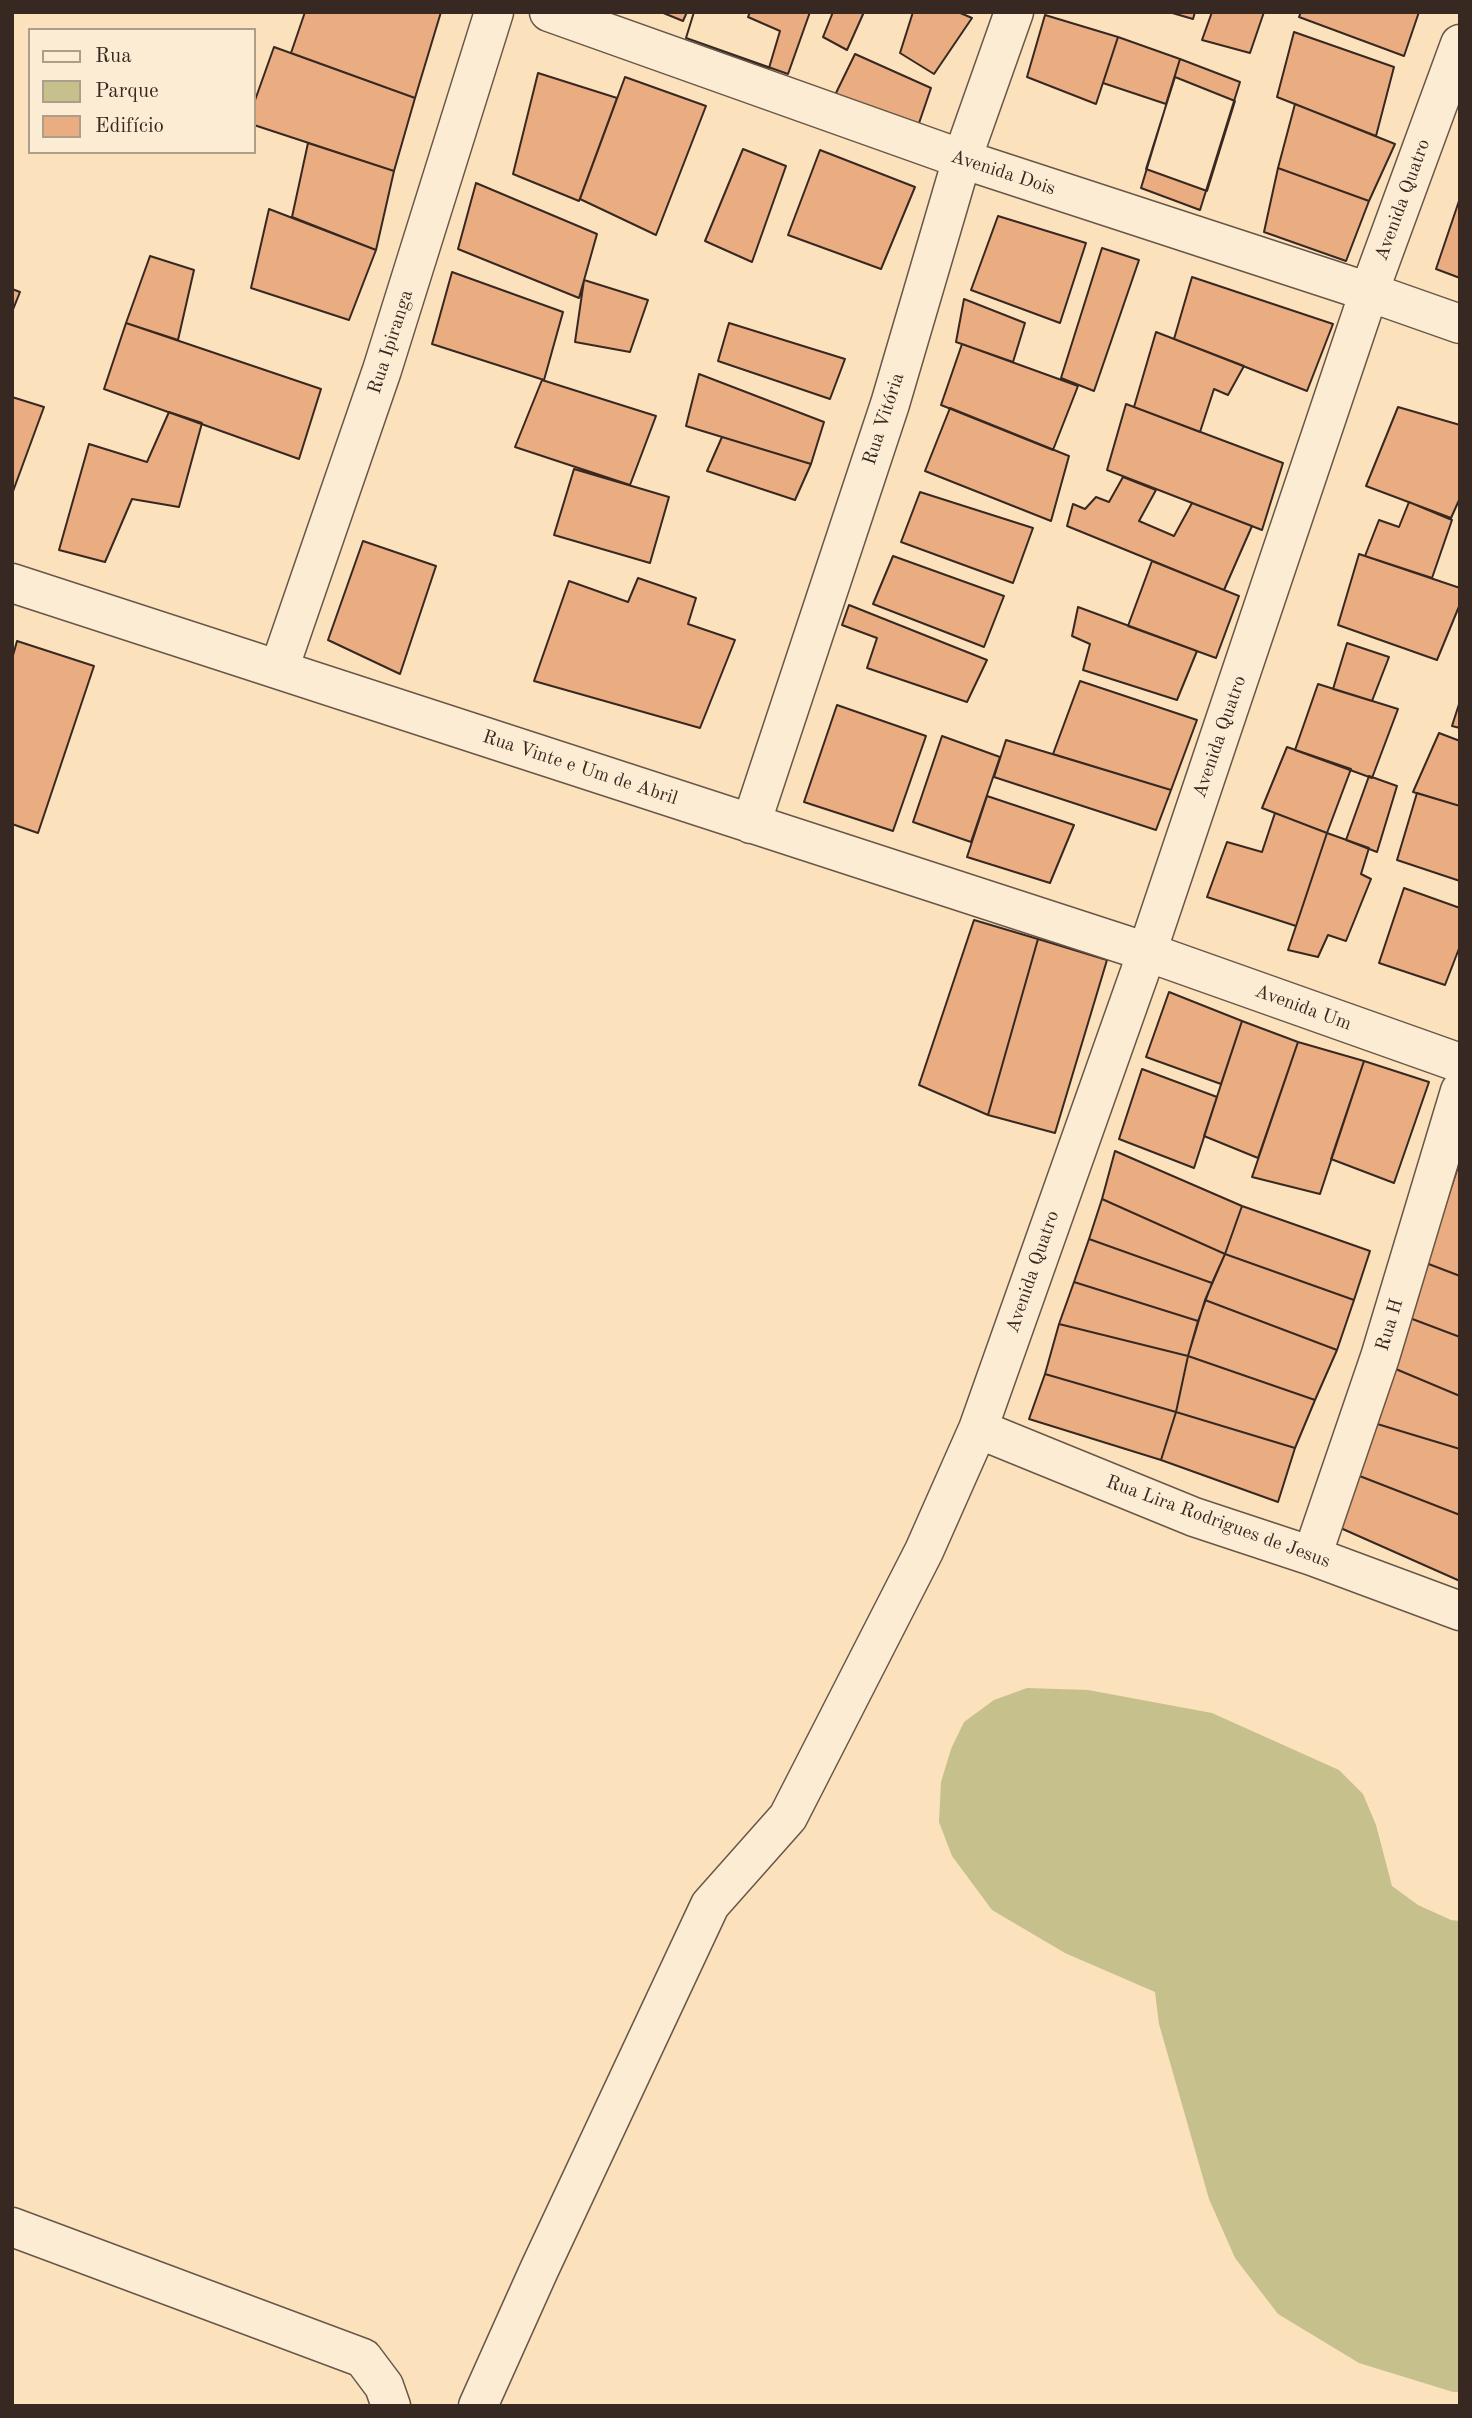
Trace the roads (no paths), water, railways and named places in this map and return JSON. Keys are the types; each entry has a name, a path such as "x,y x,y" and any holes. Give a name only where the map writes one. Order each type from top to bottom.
{"street":[{"name":"Rua Ipiranga","path":"279,668 383,370 495,12"},
{"name":"Avenida Dois","path":"549,12 961,159 1460,324"},
{"name":"Rua Vitória","path":"751,824 890,404 961,159 1014,12"},
{"name":"Avenida Quatro","path":"478,2406 710,1905 788,1817 924,1551 978,1429 1147,952 1369,292 1460,44"},
{"name":"Rua Vinte e Um de Abril","path":"12,583 1147,952"},
{"name":"Avenida Um","path":"1147,952 1460,1063"},
{"name":"Rua H","path":"1312,1556 1380,1357 1460,1091"},
{"name":"Rua Lira Rodrigues de Jesus","path":"978,1429 1194,1517 1312,1556 1460,1611"},
{"path":"12,2227 363,2358 384,2386 391,2406"}]}
